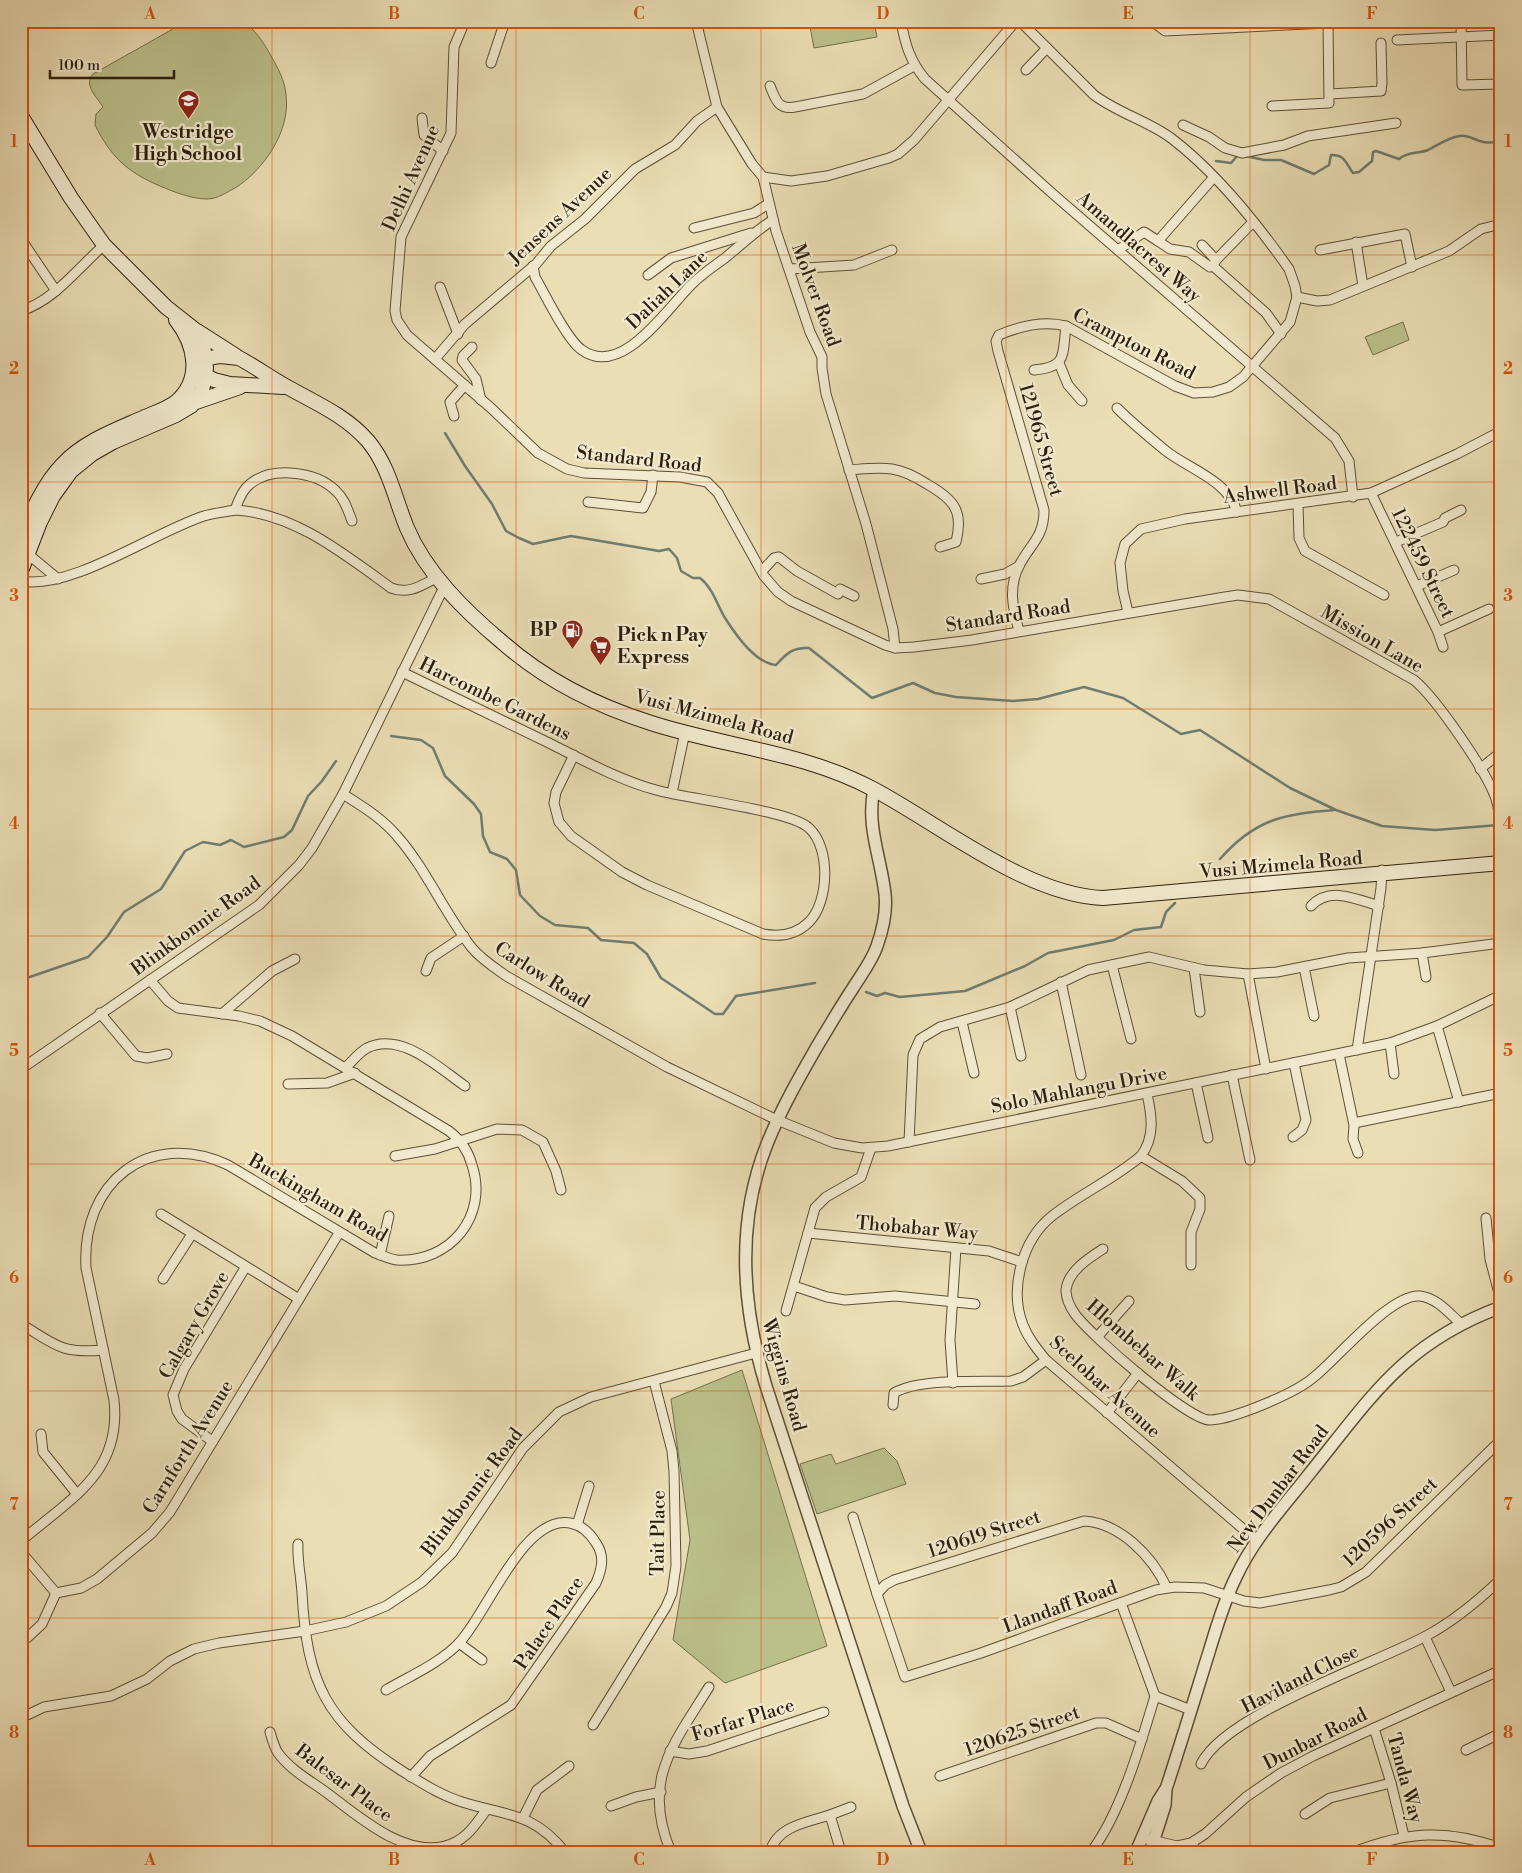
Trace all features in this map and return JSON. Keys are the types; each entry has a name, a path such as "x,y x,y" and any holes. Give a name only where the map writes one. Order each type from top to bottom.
{"main road":[{"path":"21,116 71,198 104,245 166,307 194,329 239,358"},
{"path":"166,307 186,333 200,366"},
{"path":"194,329 203,344 196,402"},
{"name":"Vusi Mzimela Road","path":"289,388 221,383 200,366 220,356 239,358 289,388 337,413 367,440 385,469 414,542 441,581 472,615 537,670 609,707 651,724 817,764 874,790 1012,870 1065,892 1079,896 1104,898 1382,871 1501,856"},
{"path":"21,538 43,491 62,465 89,444 112,430 175,403 200,366"},
{"path":"21,571 53,496 75,467 112,442 176,415 196,402 248,385"},
{"name":"Vusi Mzimela Road","path":"1382,871 1501,863"}],"street":[{"name":"Delhi Avenue","path":"397,320 395,304 401,237 452,133 454,118 454,47 465,21"},
{"path":"491,63 503,27 507,21"},
{"name":"Molver Road","path":"696,21 716,107 752,164 763,177 773,220 810,332 822,357 826,394 890,616 895,648"},
{"name":"Amandlacrest Way","path":"901,21 906,49 914,66 948,99 1118,250 1335,438 1349,461 1353,497"},
{"path":"763,177 791,181 810,180 889,158 906,148 1016,21"},
{"path":"1020,21 1094,96 1170,137 1214,177 1289,269 1297,297 1326,301 1412,267 1456,247 1481,229 1501,224"},
{"path":"1152,21 1165,31 1328,23 1329,103 1326,105 1272,106"},
{"path":"1461,21 1462,85 1501,84"},
{"path":"1397,40 1501,35"},
{"path":"1330,94 1380,91 1382,83 1382,43"},
{"path":"1026,70 1047,48"},
{"path":"770,86 779,105 784,108 795,107 863,94 914,66"},
{"name":"Jensens Avenue","path":"435,359 485,306 533,266 551,246 585,218 634,169 675,145 697,121 716,107"},
{"path":"422,118 424,135 443,151"},
{"path":"1183,125 1210,137 1225,148 1242,153 1284,145 1308,136 1396,123"},
{"path":"1158,241 1214,177"},
{"path":"694,228 754,213 768,204"},
{"name":"Daliah Lane","path":"533,266 535,277 569,334 582,350 602,358 632,346 648,332 693,283 756,230 773,220"},
{"path":"1118,250 1144,232 1170,249 1189,252 1210,267 1252,223"},
{"path":"648,275 671,258 756,230"},
{"path":"1320,250 1404,234 1412,267"},
{"path":"21,239 56,291"},
{"path":"1356,242 1363,286"},
{"path":"21,311 56,291 104,245"},
{"path":"1202,245 1215,263 1266,313 1281,334"},
{"path":"790,269 854,265 892,250"},
{"path":"440,286 458,334"},
{"name":"Crampton Road","path":"996,340 999,335 1030,325 1048,323 1066,326 1175,386 1194,393 1213,392 1228,387 1253,367 1281,334 1292,317 1297,297"},
{"name":"Standard Road","path":"397,320 407,335 538,453 567,469 584,473 695,478 710,484 722,500 773,588 791,601 870,639 895,648 972,640 1128,612"},
{"path":"1034,370 1048,369 1059,364 1063,356 1066,326"},
{"name":"121965 Street","path":"996,340 1044,510 1042,532 1019,566 1012,594 1019,631"},
{"path":"472,347 463,356 462,360 476,380 481,400"},
{"path":"1059,364 1068,385 1082,401"},
{"path":"454,416 450,402 465,386"},
{"path":"1117,408 1167,451 1221,487 1235,504 1237,512"},
{"name":"Ashwell Road","path":"1128,612 1123,591 1120,563 1125,544 1135,533 1148,526 1372,493 1458,454 1501,431"},
{"path":"849,470 898,470 911,474 946,494 955,507 959,530 956,542 940,547"},
{"path":"235,510 248,484 266,475 282,473 303,476 330,486 341,496 352,521"},
{"path":"588,502 643,508 651,492 653,475"},
{"name":"122459 Street","path":"1372,493 1417,586 1443,647"},
{"path":"1298,505 1299,538 1305,551 1384,595"},
{"path":"21,581 40,583 58,579 204,516 235,510 268,515 298,527 399,592 407,592 441,581"},
{"path":"1396,542 1443,522 1445,518 1461,510"},
{"path":"28,554 58,579"},
{"path":"762,571 774,558 779,557 797,571 838,594 840,590 854,596"},
{"path":"982,579 1004,574 1019,566"},
{"path":"1417,586 1454,570"},
{"name":"Blinkbonnie Road","path":"21,1069 259,905 286,880 312,848 343,794 402,672 441,581"},
{"name":"Mission Lane","path":"1128,612 1238,595 1256,596 1274,602 1421,686 1433,699 1480,769 1492,791 1498,808 1501,848"},
{"path":"1438,632 1490,609"},
{"name":"Harcombe Gardens","path":"402,672 643,786 786,817 808,827 817,838 820,848 825,886 819,908 809,922 792,933 780,936 763,934 647,885 622,872 578,841 558,822 554,809 556,792 574,755"},
{"path":"672,793 685,732"},
{"path":"1480,769 1501,752"},
{"name":"Wiggins Road","path":"874,790 870,818 885,895 885,915 878,943 872,957 815,1050 777,1120 758,1171 746,1234 747,1296 756,1352 903,1806 921,1852"},
{"name":"Carlow Road","path":"343,794 377,817 398,837 421,868 464,936 486,962 508,978 667,1067 777,1120"},
{"path":"1357,1050 1379,906 1382,871"},
{"path":"1311,906 1317,900 1328,895 1346,895 1379,906"},
{"path":"426,971 431,958 464,936"},
{"path":"909,1142 912,1067 917,1042 930,1031 1010,1007 1088,970 1149,957 1194,968 1248,974 1304,968 1323,962 1371,956 1422,953 1501,943"},
{"path":"1422,953 1426,977"},
{"path":"222,1014 272,971 295,959"},
{"path":"1112,965 1131,1039"},
{"path":"1194,968 1200,1012"},
{"path":"1304,968 1314,1016"},
{"path":"1248,974 1266,1069"},
{"path":"150,980 168,1001 178,1008 260,1021 292,1036 351,1070 460,1139"},
{"path":"1061,982 1081,1075"},
{"name":"Solo Mahlangu Drive","path":"777,1120 826,1140 871,1148 909,1142 1390,1044 1437,1026 1501,995"},
{"path":"1010,1007 1022,1056"},
{"path":"100,1013 136,1056 147,1058 167,1054"},
{"path":"962,1022 974,1073"},
{"path":"1437,1026 1459,1102"},
{"path":"1390,1044 1394,1074"},
{"path":"288,1084 327,1083 351,1070 360,1052 373,1046 398,1046 425,1058 465,1086"},
{"path":"1339,1054 1354,1123 1353,1139 1358,1153"},
{"path":"1293,1137 1302,1130 1306,1120 1294,1063"},
{"path":"1232,1075 1250,1160"},
{"path":"1196,1083 1208,1138"},
{"path":"1354,1123 1501,1093"},
{"path":"1147,1094 1151,1131 1147,1148 1141,1156 1193,1190 1201,1203 1190,1232 1191,1265"},
{"path":"395,1156 434,1149 482,1132 510,1128 534,1136 543,1142 556,1171 561,1190"},
{"name":"Buckingham Road","path":"21,1541 96,1476 111,1448 115,1428 114,1400 86,1268 87,1232 99,1198 114,1180 138,1163 174,1153 185,1152 215,1158 339,1233 380,1255 394,1260 414,1259 429,1256 447,1246 464,1228 476,1202 477,1185 471,1159 460,1139"},
{"path":"786,1311 815,1208 819,1202 861,1177 871,1148"},
{"name":"Scelobar Avenue","path":"1141,1156 1052,1216 1034,1237 1022,1262 1018,1297 1021,1318 1034,1346 1046,1360 1256,1540"},
{"path":"161,1214 299,1299"},
{"path":"380,1255 389,1216"},
{"path":"1486,1218 1490,1259 1501,1301"},
{"name":"Carnforth Avenue","path":"56,1593 89,1584 152,1532 170,1512 339,1233"},
{"name":"Thobabar Way","path":"808,1233 989,1251 1022,1262"},
{"path":"163,1279 192,1234"},
{"path":"953,1384 950,1340 956,1248"},
{"name":"Hlombebar Walk","path":"1103,1249 1077,1268 1066,1290 1067,1298 1074,1313 1138,1373 1192,1415 1203,1420 1216,1420 1300,1388 1315,1377 1390,1308 1406,1298 1419,1296 1433,1300 1460,1323"},
{"name":"Calgary Grove","path":"212,1442 182,1419 177,1411 173,1395 184,1368 246,1268"},
{"path":"794,1286 827,1297 845,1300 895,1296 976,1304"},
{"path":"1098,1336 1129,1301"},
{"name":"New Dunbar Road","path":"1152,1847 1165,1805 1166,1789 1228,1595 1256,1540 1378,1389 1413,1354 1460,1323 1501,1307"},
{"path":"21,1324 61,1349 71,1351 103,1350"},
{"name":"Blinkbonnie Road","path":"21,1718 44,1707 111,1696 147,1679 170,1661 194,1649 255,1637 305,1631 346,1622 368,1614 401,1597 422,1582 452,1552 523,1448 559,1412 591,1397 756,1352"},
{"path":"893,1405 894,1393 904,1387 915,1384 1011,1381 1023,1377 1046,1360"},
{"path":"1107,1413 1138,1373"},
{"name":"Tait Place","path":"593,1725 666,1607 672,1593 676,1566 674,1471 672,1451 654,1381"},
{"path":"41,1434 43,1452 76,1494"},
{"name":"120596 Street","path":"1228,1595 1252,1603 1275,1602 1329,1590 1354,1579 1381,1558 1501,1440"},
{"path":"386,1690 443,1656 459,1643 532,1536 552,1524 566,1522 576,1525 589,1486"},
{"path":"853,1517 868,1571 877,1594"},
{"name":"120619 Street","path":"877,1594 894,1580 1084,1521 1104,1524 1117,1532 1150,1559 1167,1588"},
{"name":"Palace Place","path":"412,1777 430,1756 511,1705 592,1590 601,1570 601,1554 590,1534 576,1525"},
{"path":"298,1544 305,1631 311,1663 327,1704 354,1736 412,1777 442,1795 523,1818 550,1835 565,1852"},
{"path":"21,1552 56,1593 42,1624 27,1638"},
{"name":"Haviland Close","path":"1201,1764 1212,1747 1265,1712 1425,1637 1464,1613 1499,1585"},
{"name":"Llandaff Road","path":"877,1594 905,1677 981,1653 1167,1588 1204,1588 1228,1595"},
{"path":"1091,1852 1101,1837 1119,1799 1142,1739 1155,1696 1121,1603"},
{"path":"1425,1637 1451,1692"},
{"path":"459,1643 482,1660"},
{"name":"Dunbar Road","path":"1191,1843 1205,1834 1246,1797 1281,1773 1501,1670"},
{"path":"671,1852 660,1820 663,1766 709,1687"},
{"path":"1155,1696 1191,1710"},
{"name":"Forfar Place","path":"670,1751 689,1754 707,1751 824,1712"},
{"name":"120625 Street","path":"940,1776 1096,1723 1106,1723 1142,1739"},
{"name":"Tanda Way","path":"1374,1728 1392,1783 1404,1836"},
{"name":"Balesar Place","path":"270,1732 279,1754 299,1773 373,1827 405,1842 433,1847 456,1842 470,1832 487,1809"},
{"path":"1466,1750 1501,1733"},
{"path":"523,1818 537,1790 569,1766"},
{"path":"1305,1814 1330,1798 1392,1783"},
{"name":"New Dunbar Road","path":"1142,1838 1158,1801 1166,1789"},
{"path":"611,1806 636,1797 661,1792"},
{"name":"Wiggins Road","path":"903,1806 914,1852"},
{"path":"770,1852 782,1833 794,1826 852,1807"},
{"path":"830,1815 841,1852"},
{"path":"1354,1852 1404,1836 1445,1834 1462,1836 1501,1848"},
{"path":"1136,1852 1142,1838 1152,1847 1177,1846 1191,1843 1198,1852"}],"green space":[{"name":"Westridge High School","path":"187,21 242,21 247,24 268,51 281,75 285,90 286,108 284,122 280,135 265,160 256,171 235,188 211,199 183,195 138,175 114,155 95,125 96,114 103,107 90,87 90,78 93,74"},
{"path":"809,21 874,21 877,37 814,48"},
{"path":"1403,322 1409,340 1373,355 1365,337"},
{"path":"742,1370 827,1646 725,1683 673,1640 690,1540 671,1399"},
{"path":"884,1448 897,1461 906,1484 817,1514 800,1464 831,1454 836,1464"}],"waterway":[{"path":"1246,156 1264,160 1281,160 1314,174 1329,165 1331,155 1336,155 1345,160 1353,173 1359,172 1372,161 1373,152 1376,151 1399,159 1402,156 1428,150 1456,137 1465,136 1481,142 1501,141"},
{"path":"1216,161 1231,163 1238,155"},
{"path":"445,433 465,466 492,504 506,531 533,544 571,536 659,551 669,549 677,558 681,571 693,578 700,578 704,582 735,632 754,654 768,663 776,665 791,652 809,648 872,698 913,683 935,693 956,697 1013,701 1038,699 1084,687 1123,698 1181,734 1200,730 1290,788 1336,810 1382,826 1435,830 1499,825"},
{"path":"391,736 421,740 433,748 445,776 474,804 481,814 483,836 490,852 507,859 516,870 520,895 540,916 555,925 588,928 601,940 634,943 647,954 661,978 715,1014 723,1014 736,996 815,983"},
{"path":"21,980 88,957 107,937 124,912 161,889 185,851 203,842 220,845 231,840 244,847 284,837 292,830 308,796 322,781 336,761"},
{"path":"1220,859 1246,835 1271,821 1300,814 1334,810"},
{"path":"866,992 877,996 885,993 900,997 965,991 1025,966 1048,953 1114,940 1134,930 1161,927 1166,912 1175,903"}],"place":[{"name":"Westridge High School","path":"188,120"},
{"name":"BP","path":"573,649"},
{"name":"Pick n Pay Express","path":"601,665"}]}
